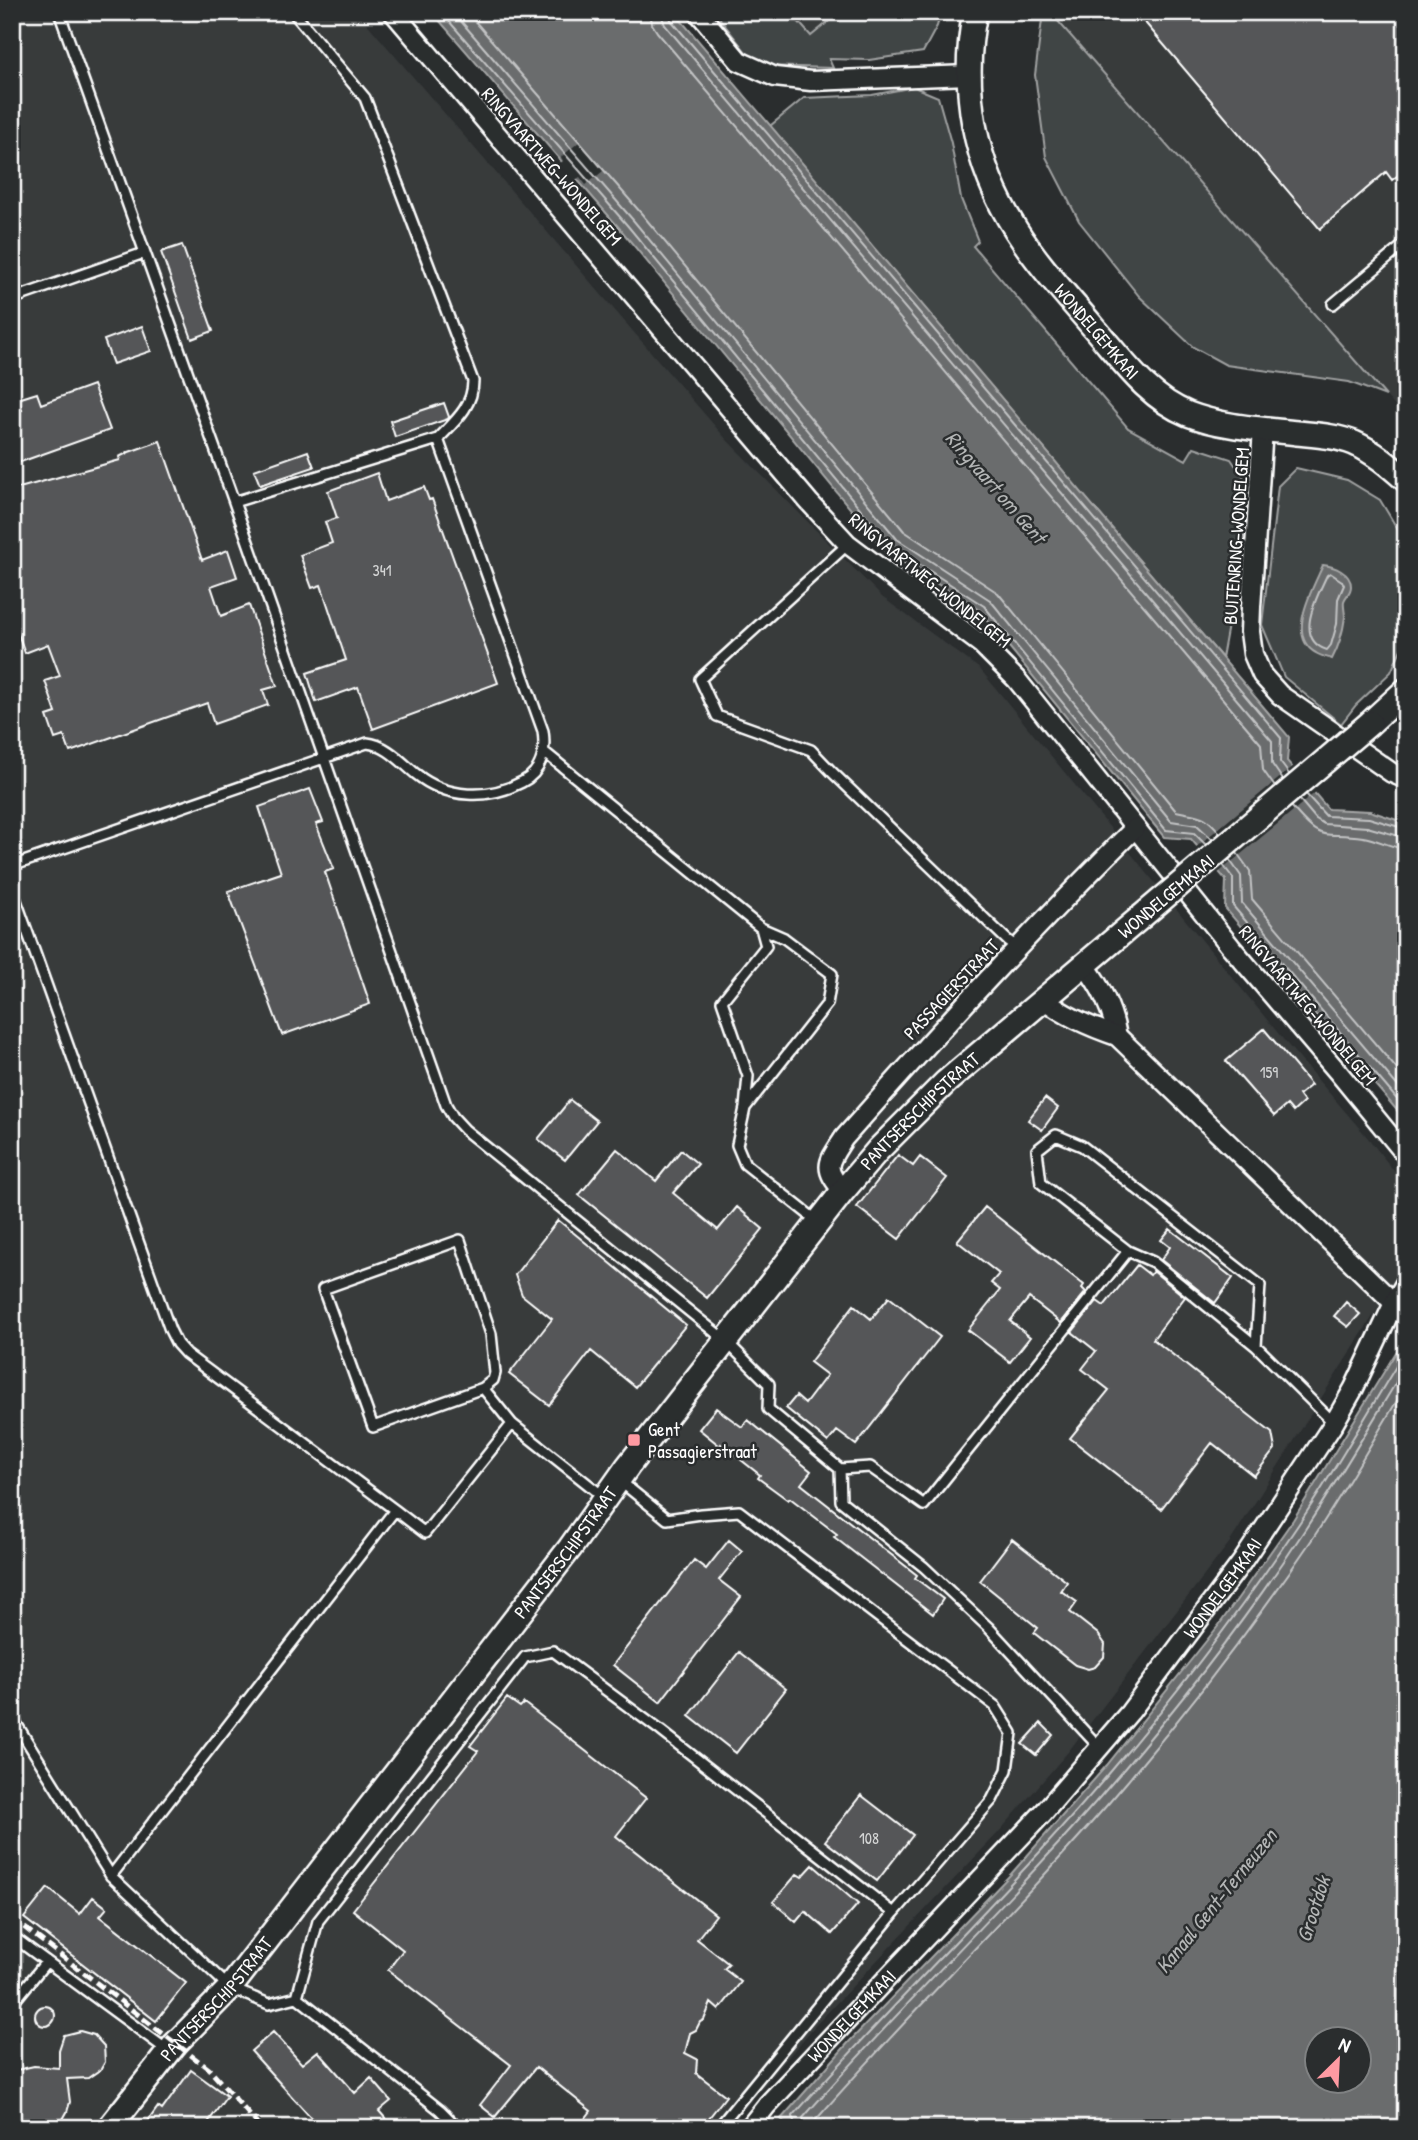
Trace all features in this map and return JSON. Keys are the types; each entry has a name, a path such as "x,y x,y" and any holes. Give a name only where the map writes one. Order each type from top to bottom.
{"main road":[{"name":"WONDELGEMKAAI","path":"975,12 970,37 970,106 986,173 1015,229 1034,256 1135,376 1160,398 1185,413 1212,422 1333,436 1372,453 1406,480"},
{"name":"WONDELGEMKAAI","path":"1043,999 1406,690"},
{"name":"PANTSERSCHIPSTRAAT","path":"110,2128 169,2051 230,1988 843,1191 912,1113 1043,999"}],"street":[{"name":"RINGVAARTWEG-WONDELGEM","path":"393,12 808,502 848,544 981,644 1017,680 1231,947 1406,1155"},
{"path":"698,12 739,61 775,77 811,81 969,75"},
{"name":"BUITENRING-WONDELGEM","path":"1263,429 1251,607 1253,653 1262,675 1280,695 1392,773 1406,779"},
{"name":"PASSAGIERSTRAAT","path":"843,1191 831,1177 829,1168 832,1157 845,1138 1074,887 1135,828"},
{"path":"1084,964 1113,1014 1117,1036"},
{"path":"1043,999 1062,1013 1117,1036 1394,1303 1406,1282"},
{"name":"WONDELGEMKAAI","path":"749,2128 767,2105 1044,1812 1130,1712 1234,1573 1334,1423 1354,1388 1394,1303"}],"lane":[{"path":"59,12 446,1105 453,1117 521,1176 726,1341 769,1384 768,1409 840,1469 870,1467 924,1505 1128,1251"},
{"path":"234,502 438,439 463,413 473,391 473,381 365,98 293,12"},
{"path":"1334,304 1406,243"},
{"path":"12,299 144,253"},
{"path":"12,866 367,743 386,749 432,785 454,793 480,794 504,788 532,776 538,768 543,751 542,731 438,439"},
{"path":"848,544 699,678 717,716 811,750 1018,948"},
{"path":"543,751 761,928 784,937 832,974 828,1004 745,1108"},
{"path":"12,888 170,1330 186,1354 425,1534 512,1424"},
{"path":"761,928 766,946 722,1001 748,1076 737,1145 745,1164 818,1222"},
{"path":"1256,1346 1260,1284 1082,1146 1056,1135 1037,1150 1041,1183 1128,1251 1153,1262 1256,1346 1334,1423"},
{"path":"460,1240 491,1335 495,1373 493,1380 483,1388 373,1427 323,1289 460,1240"},
{"path":"483,1388 512,1424 612,1489 667,1519 739,1511 995,1706 1012,1733 1007,1770 992,1800 894,1913 718,2128"},
{"path":"840,1469 841,1501 924,1567 988,1627 1099,1747"},
{"path":"111,1876 395,1510"},
{"path":"297,1997 318,1921 525,1657 553,1651 661,1731 894,1913"},
{"path":"12,1717 111,1876 230,1988 269,2004 297,1997"},
{"path":"12,1936 169,2051"},
{"path":"12,2004 46,1962"},
{"path":"297,1997 440,2110 458,2128"}],"shaded area":[{"path":"12,12 357,12 727,440 882,597 980,669 1406,1186 1406,1264 1230,1542 1068,1752 998,1833 814,2027 728,2128 12,2128"},
{"path":"722,12 790,12 811,36 840,12 941,12 923,52 869,60 829,59 833,68 763,66 746,52 720,19"},
{"path":"790,12 840,12 811,36"},
{"path":"1043,12 1050,12 1386,396 1349,382 1226,365 1193,347 1139,296 1079,221 1046,157 1035,75"},
{"path":"1050,12 1406,12 1406,419 1386,396"},
{"path":"914,87 938,97 951,143 961,199 978,241 973,246 1128,428 1186,460 1194,447 1231,459 1246,481 1241,569 1222,658 770,126 804,98 872,95"},
{"path":"1296,468 1347,480 1380,500 1406,543 1406,638 1391,672 1356,705 1341,724 1284,677 1262,625 1278,486"}],"water":[{"name":"Ringvaart om Gent","path":"432,12 674,12 1289,737 1287,761 1328,809 1370,811 1406,823 1406,1121 1225,908 1226,880 1191,839 1164,837 979,610 886,552 621,230"},
{"path":"1323,565 1345,574 1351,586 1344,601 1342,633 1332,659 1316,653 1307,645 1303,635 1304,611"},
{"path":"1406,1336 1406,2128 791,2128 781,2119 849,2042 1011,1874 1107,1765 1219,1625 1293,1520"}],"pier":[{"path":"579,142 603,171 586,185 580,177 574,181 559,164 563,161 561,157"},
{"path":"1295,765 1317,791 1217,874 1195,848"}],"building":[{"path":"1150,12 1406,12 1406,169 1392,180 1386,172 1320,229 1142,19"},
{"path":"182,245 213,331 192,339 161,252"},
{"path":"142,326 151,351 113,364 104,340"},
{"path":"93,385 110,430 12,465 12,413 22,410 18,399 37,393 41,404"},
{"path":"444,403 448,419 395,437 390,421"},
{"path":"160,441 202,560 228,550 237,577 211,586 221,616 249,605 277,686 263,690 268,705 214,724 207,703 70,752 64,736 55,739 47,716 56,713 45,681 60,676 48,644 25,653 12,617 12,490 120,460 119,457 129,452"},
{"path":"308,451 314,467 260,485 254,470"},
{"path":"377,473 386,501 424,487 429,500 432,499 498,683 373,729 358,687 316,702 307,673 346,660 321,585 312,588 300,555 332,543 325,522 337,518 328,491"},
{"path":"310,789 323,822 316,824 334,869 325,872 370,1004 282,1035 228,891 281,873 259,807"},
{"path":"1264,1029 1311,1085 1299,1095 1304,1102 1293,1112 1287,1105 1274,1116 1226,1061"},
{"path":"1045,1098 1058,1108 1042,1130 1028,1120"},
{"path":"570,1100 597,1121 565,1160 538,1139"},
{"path":"617,1149 656,1181 681,1150 698,1164 673,1193 718,1230 737,1207 763,1229 707,1298 579,1195"},
{"path":"898,1155 913,1166 920,1157 947,1178 899,1239 857,1207"},
{"path":"985,1207 1084,1285 1082,1288 1086,1292 1061,1323 1029,1298 1010,1321 1030,1337 1010,1362 968,1330 1000,1290 991,1283 999,1274 957,1241"},
{"path":"558,1220 686,1325 635,1387 591,1351 549,1405 509,1374 552,1319 522,1295 515,1275"},
{"path":"1170,1229 1233,1278 1215,1303 1161,1260 1170,1247 1161,1240"},
{"path":"1137,1265 1150,1275 1153,1271 1185,1297 1153,1339 1272,1433 1275,1449 1254,1476 1212,1443 1161,1509 1070,1438 1109,1390 1082,1369 1096,1351 1072,1332 1097,1301 1104,1306"},
{"path":"889,1297 940,1337 856,1445 837,1431 828,1442 786,1408 796,1396 805,1404 827,1375 810,1362 854,1305 871,1319"},
{"path":"1346,1302 1360,1314 1348,1327 1334,1316"},
{"path":"716,1408 742,1427 748,1420 811,1471 801,1484 917,1575 915,1578 943,1599 933,1614 834,1537 837,1534 790,1498 788,1500 758,1478 760,1475 699,1429"},
{"path":"1012,1539 1067,1582 1061,1591 1077,1602 1070,1612 1098,1634 1105,1644 1104,1657 1095,1667 1088,1669 1075,1665 1034,1633 1038,1628 980,1581"},
{"path":"729,1540 742,1551 719,1580 741,1597 660,1702 613,1665 694,1560 706,1569"},
{"path":"739,1652 786,1689 736,1753 689,1716"},
{"path":"507,1698 520,1707 524,1703 646,1798 616,1836 716,1915 697,1939 729,1964 724,1969 741,1982 719,2010 711,2003 704,2020 690,2033 685,2053 697,2059 696,2073 726,2096 701,2128 578,2128 591,2111 536,2067 495,2117 480,2105 511,2065 388,1970 403,1950 353,1910 478,1751 470,1746"},
{"path":"1041,1723 1053,1735 1036,1755 1022,1744"},
{"path":"861,1795 913,1835 877,1881 825,1841"},
{"path":"813,1865 858,1904 832,1934 805,1911 796,1922 773,1902 797,1874 802,1877"},
{"path":"48,1888 80,1914 93,1897 107,1908 100,1916 186,1983 156,2021 24,1918"},
{"path":"45,2006 52,2009 55,2016 52,2023 45,2026 38,2023 35,2016 38,2009"},
{"path":"80,2031 94,2035 104,2046 105,2062 101,2069 88,2078 67,2079 70,2102 62,2121 53,2128 20,2128 12,2123 12,2071 34,2066 59,2068 59,2050 64,2035"},
{"path":"273,2032 302,2064 318,2051 355,2093 371,2078 391,2101 379,2111 394,2128 320,2128 251,2051"},
{"path":"191,2070 227,2096 204,2128 143,2128 158,2107 162,2110"}],"railway":[{"path":"12,1918 209,2069 261,2128"}],"place":[{"name":"Gent Passagierstraat","path":"634,1440"}],"water label":[{"name":"Kanaal Gent-Terneuzen","path":"1216,1901"},
{"name":"Grootdok","path":"1313,1909"}]}
